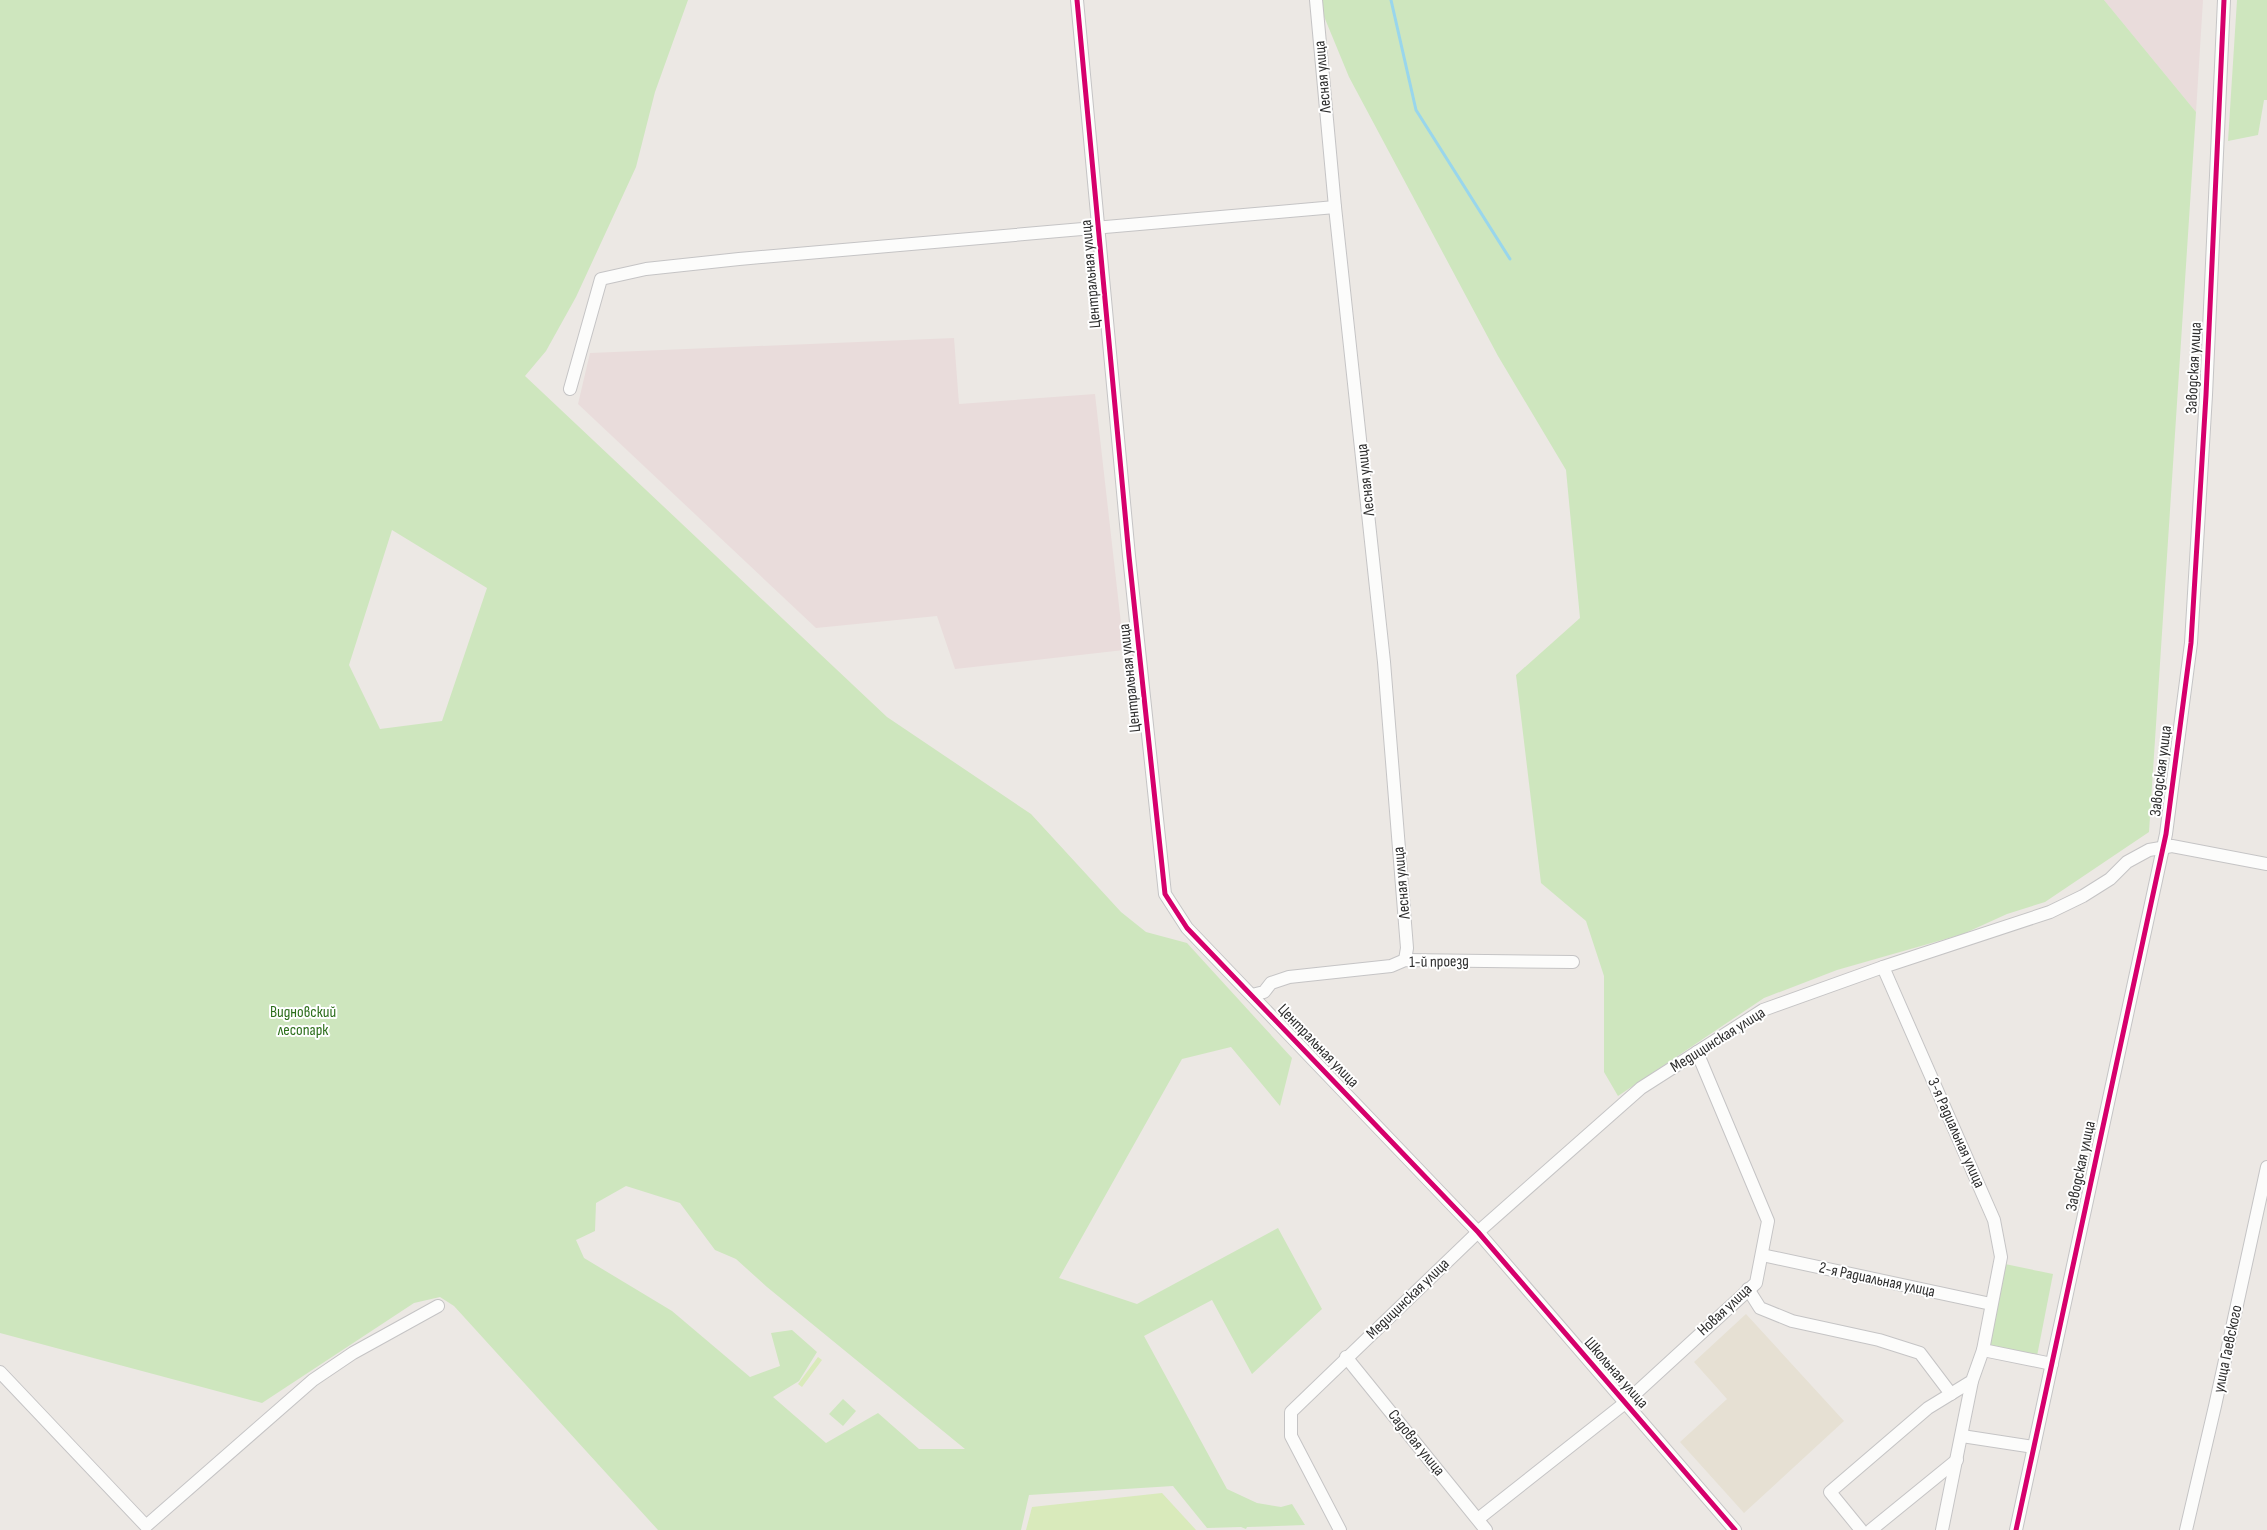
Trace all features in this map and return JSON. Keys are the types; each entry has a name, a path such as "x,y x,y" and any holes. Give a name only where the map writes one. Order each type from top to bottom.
{"street":[{"name":"Центральная улица","path":"1077,0 1129,547 1166,894 1187,928 1478,1232"},
{"name":"Лесная улица","path":"1316,0 1384,662 1407,948 1405,960"},
{"name":"Заводская улица","path":"2016,1530 2163,847 2191,643 2205,405 2224,0"},
{"path":"570,389 601,279 646,269 739,259 1336,207"},
{"path":"2163,847 2175,846 2267,864"},
{"name":"Медицинская улица","path":"1340,1530 1291,1436 1291,1412 1478,1232 1642,1088 1763,1010 1883,967 2050,912 2083,896 2110,879 2127,862 2149,850 2163,847"},
{"name":"1-й проезд","path":"1252,995 1264,992 1271,983 1289,977 1391,966 1405,960 1573,962"},
{"name":"3-я Радиальная улица","path":"1883,967 1994,1220 2001,1257 1983,1350 1972,1381 1942,1530"},
{"name":"Новая улица","path":"1482,1525 1625,1403 1756,1283 1768,1221 1697,1052"},
{"name":"улица Гаевского","path":"2186,1530 2267,1167"},
{"name":"Школьная улица","path":"1478,1232 1735,1530"},
{"name":"2-я Радиальная улица","path":"1762,1256 1991,1304"},
{"path":"1748,1289 1760,1308 1792,1321 1880,1340 1920,1353 1951,1394"},
{"path":"0,1372 146,1526 313,1380 353,1353 438,1306"},
{"path":"1983,1350 2052,1364"},
{"name":"Садовая улица","path":"1346,1357 1482,1525"},
{"path":"1861,1530 1830,1492 1928,1408 1972,1381"},
{"path":"1962,1436 2034,1447"},
{"path":"1871,1530 1956,1460"}],"shaded area":[{"path":"2104,0 2203,0 2196,112"},
{"path":"954,338 959,404 1095,394 1124,650 955,669 937,616 816,628 578,404 590,353"},
{"path":"1746,1314 1844,1421 1744,1513 1680,1442 1727,1399 1694,1362"}],"green space":[{"name":"Видновский лесопарк","path":"0,0 688,0 655,92 636,167 576,297 546,351 525,376 887,717 1031,814 1121,912 1146,932 1187,943 1292,1058 1280,1106 1231,1047 1182,1059 1059,1278 1137,1304 1278,1228 1322,1309 1252,1374 1212,1300 1144,1336 1227,1489 1257,1503 1281,1507 1292,1504 1305,1525 1247,1527 1246,1529 1241,1527 1207,1528 1173,1486 1029,1495 1021,1530 658,1530 454,1306 440,1297 414,1303 262,1403 0,1333","holes":["392,530 487,588 442,721 380,729 349,665","626,1186 680,1203 715,1250 736,1259 767,1287 965,1449 919,1449 878,1413 826,1443 773,1397 799,1381 817,1352 792,1330 771,1333 780,1366 750,1377 672,1311 584,1258 576,1240 595,1231 596,1203"]},
{"path":"1323,0 2104,0 2196,112 2149,832 2045,902 2007,914 1963,934 1837,970 1764,998 1618,1096 1604,1072 1604,976 1586,921 1541,883 1516,675 1580,618 1566,470 1498,356 1349,77 1323,14"},
{"path":"2237,0 2267,0 2267,100 2264,100 2258,135 2228,141"},
{"path":"2005,1264 2053,1274 2037,1356 1989,1346"},
{"path":"818,1357 822,1360 802,1387 798,1384"},
{"path":"843,1399 856,1411 843,1426 829,1414"},
{"path":"1162,1493 1196,1530 1026,1530 1032,1507"}],"waterway":[{"path":"1391,0 1416,110 1510,259"}],"cycle path":[{"path":"1077,0 1129,556 1165,894 1187,928 1478,1232 1735,1530"},
{"path":"2016,1530 2166,834 2191,643 2206,395 2224,0"}]}
